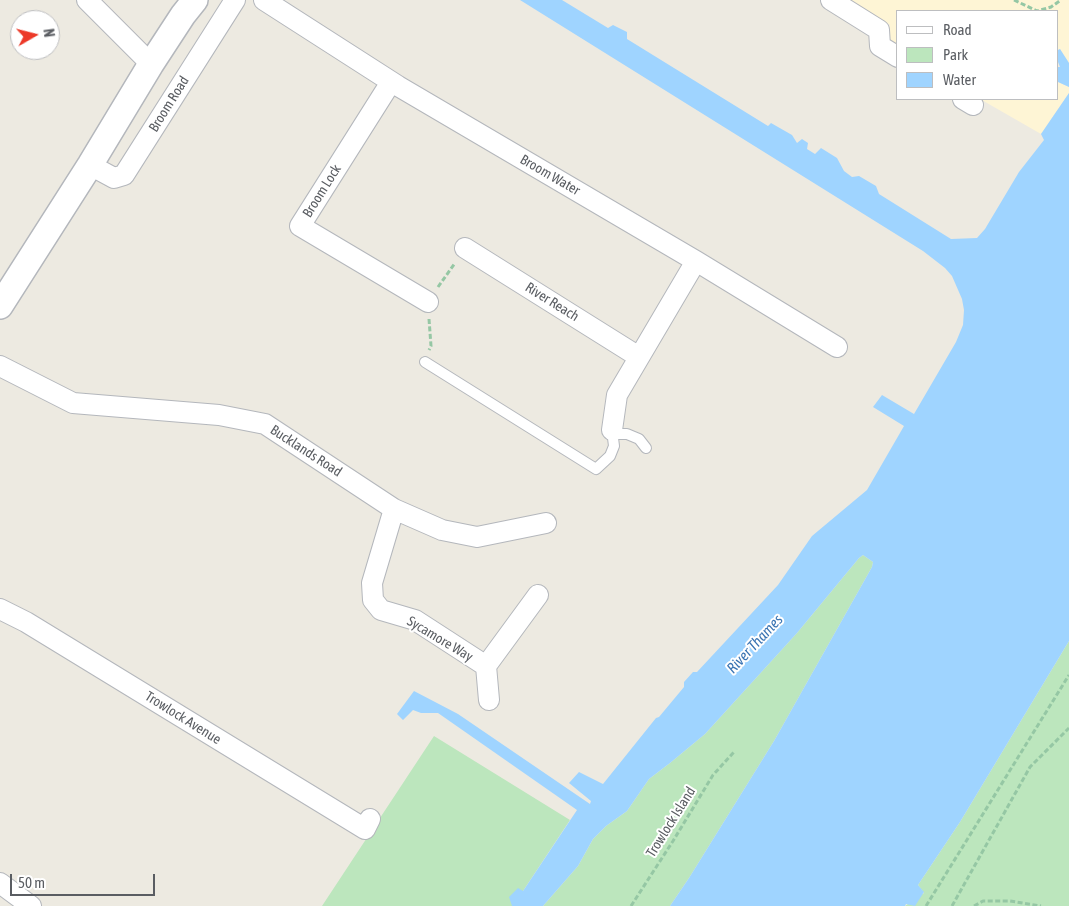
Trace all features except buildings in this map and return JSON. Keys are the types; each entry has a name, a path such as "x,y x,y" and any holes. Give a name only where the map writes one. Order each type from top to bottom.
{"street":[{"path":"87,0 151,64"},
{"path":"0,306 90,165 151,64 195,0"},
{"name":"Broom Road","path":"90,165 114,178 124,175 236,0"},
{"name":"Broom Water","path":"264,0 392,82 696,261 837,348"},
{"path":"831,0 883,26 880,46 896,56"},
{"name":"Broom Lock","path":"392,82 300,226 428,302"},
{"name":"River Reach","path":"465,248 639,357"},
{"path":"612,432 617,395 696,261"},
{"name":"Bucklands Road","path":"0,366 73,403 219,414 265,424 394,509 442,530 477,537 546,524"},
{"name":"Sycamore Way","path":"394,509 372,584 373,600 380,610 414,620 486,666"},
{"name":"Sycamore Way","path":"489,700 486,666 538,595"},
{"name":"Trowlock Avenue","path":"0,609 26,622 364,829"},
{"path":"0,883 31,906"}],"lane":[{"path":"425,362 596,470 610,456 614,446 612,432 627,434 639,439 646,448"}],"path":[{"path":"1014,0 1035,10"},
{"path":"1040,10 1051,7 1061,0"},
{"path":"425,362 431,346 428,302 465,248"},
{"path":"926,906 1069,675"},
{"path":"952,906 1030,767 1069,728"},
{"name":"Trowlock Island","path":"631,906 713,775 734,752"},
{"path":"974,906 983,900 1010,901 1041,906"}],"shaded area":[{"path":"851,0 1069,0 1069,63 1059,50 1059,10 896,10 896,49 881,40 890,25"},
{"path":"1059,82 1069,87 1069,93 1041,134 982,100 1059,100"}],"green space":[{"path":"863,555 873,562 872,567 774,741 670,906 543,906 578,866 593,839 606,826 627,811 649,779 705,734 797,633"},
{"path":"1069,641 1069,906 905,906 924,893 918,885 960,822"},
{"path":"434,736 570,820 512,906 322,906"}],"water":[{"name":"River Thames","path":"520,0 562,0 608,28 613,25 627,32 627,39 768,126 771,123 792,135 797,143 802,139 808,143 807,149 815,154 821,148 837,158 844,171 852,177 859,176 876,186 879,194 951,239 977,238 985,229 1019,172 1044,140 1041,134 1069,93 1069,641 960,822 918,885 924,892 915,906 906,904 905,906 670,906 774,741 872,567 873,562 863,555 797,633 705,734 649,779 627,811 606,826 593,839 578,866 543,906 512,906 509,897 518,888 523,891 577,810 438,713 421,713 413,710 403,720 397,714 414,691 458,714 590,804 591,801 569,783 579,772 603,784 656,718 659,717 684,687 684,682 693,672 697,672 778,585 812,536 867,490 904,426 873,407 882,395 914,414 956,342 963,325 964,310 962,299 952,276 923,251"},
{"path":"1059,50 1069,63 1069,87 1059,82"}]}
